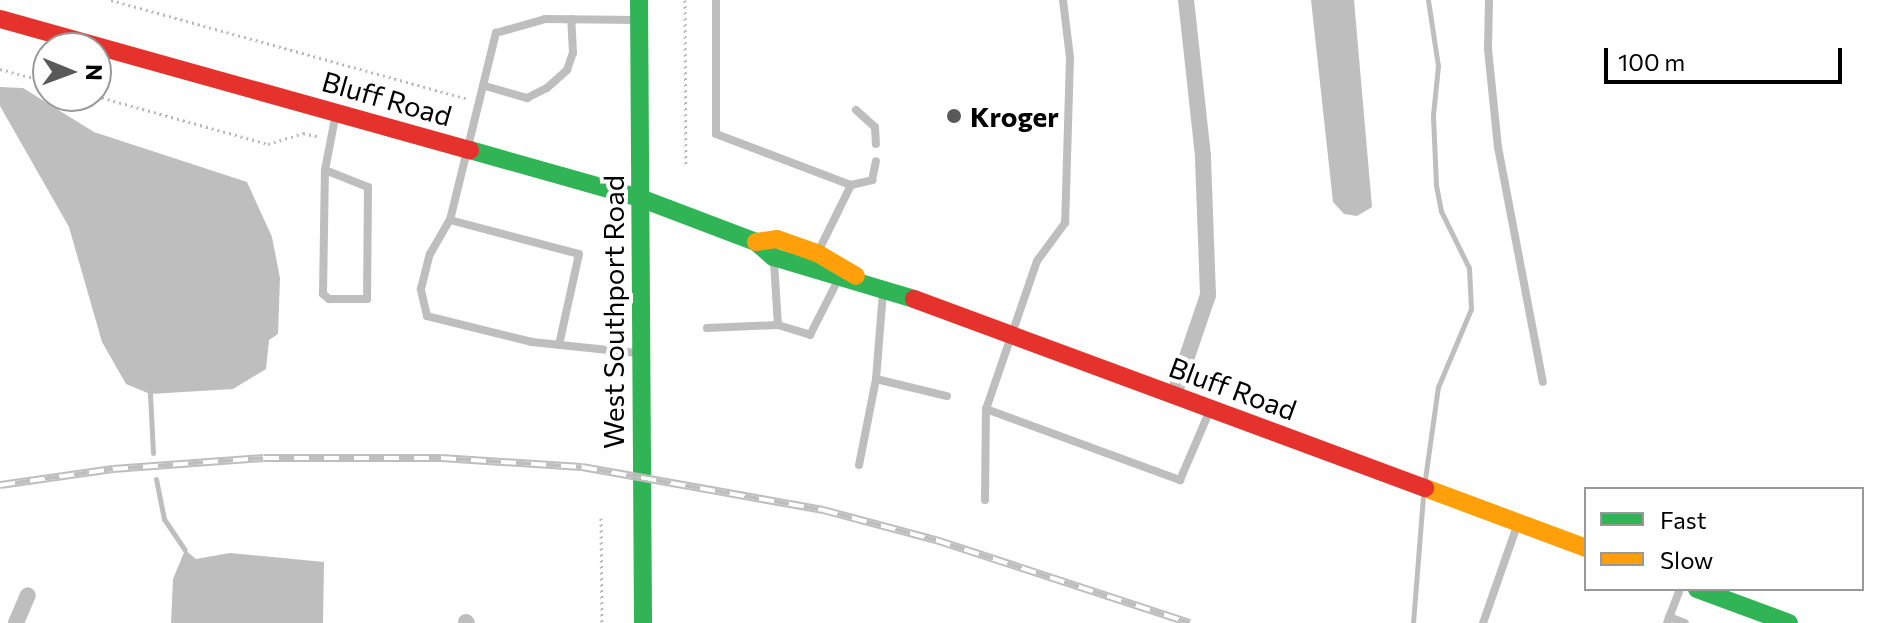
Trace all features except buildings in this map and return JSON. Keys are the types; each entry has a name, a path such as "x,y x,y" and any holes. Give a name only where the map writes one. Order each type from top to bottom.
{"main road":[{"name":"West Southport Road","path":"639,0 643,623"},
{"name":"Bluff Road","path":"0,19 640,198 756,242 773,257 861,279"},
{"name":"Bluff Road","path":"756,242 777,239 817,253 861,279 1584,547"},
{"path":"1702,591 1789,623"}],"street":[{"path":"1174,395 1208,295 1203,156 1186,0"},
{"path":"16,623 28,595"}],"lane":[{"path":"716,0 716,134 851,185 872,180 876,161"},
{"path":"985,500 986,409 1037,261 1065,223 1070,58 1063,0"},
{"path":"1489,0 1488,49 1498,147 1543,382"},
{"path":"639,20 545,19 496,33 450,220 430,254 421,289 427,316 559,345 641,353"},
{"path":"485,86 527,98 547,88 567,70 573,53 571,19"},
{"path":"856,110 875,127 876,144"},
{"path":"325,170 368,187 367,299 329,299 323,294 325,170 328,140 337,113"},
{"path":"817,253 851,185"},
{"path":"450,220 579,254 559,345"},
{"path":"773,257 778,325"},
{"path":"707,328 778,325 810,335 841,276"},
{"path":"859,465 876,379 883,287"},
{"path":"876,379 947,396"},
{"path":"986,409 1180,480 1211,409"},
{"path":"1483,623 1518,523"},
{"path":"1679,591 1668,620 1685,623"}],"path":[{"path":"111,0 480,102"},
{"path":"685,0 686,165"},
{"path":"0,69 32,78"},
{"path":"112,100 268,144 303,133 328,140"},
{"path":"601,518 602,623"}],"shaded area":[{"path":"1311,0 1354,0 1372,207 1357,216 1344,214 1333,202"},
{"path":"0,87 23,88 32,94 32,112 62,112 94,132 247,182 272,237 280,278 278,334 269,340 266,369 233,389 150,394 126,384 102,342 69,227 0,106"},
{"path":"185,550 196,559 230,553 324,562 323,623 171,623 173,579"}],"waterway":[{"path":"1425,479 1438,387 1471,309 1469,268 1441,211 1436,185 1433,115 1438,66 1428,0"},
{"path":"150,394 153,453"},
{"path":"156,479 164,519 185,550"},
{"path":"1413,623 1423,497"}],"railway":[{"path":"0,485 113,469 264,458 441,458 582,467 823,510 936,540 1190,623"}],"traffic: fast":[{"path":"639,0 643,623"},
{"path":"470,150 640,198 756,242 773,257 914,299"},
{"path":"1702,591 1789,623"}],"traffic: slow":[{"path":"756,242 777,239 817,253 856,276"},
{"path":"1425,488 1584,547"}],"traffic: jam":[{"path":"0,19 470,150"},
{"path":"914,299 1425,488"}],"place":[{"name":"Kroger","path":"954,116"}]}
